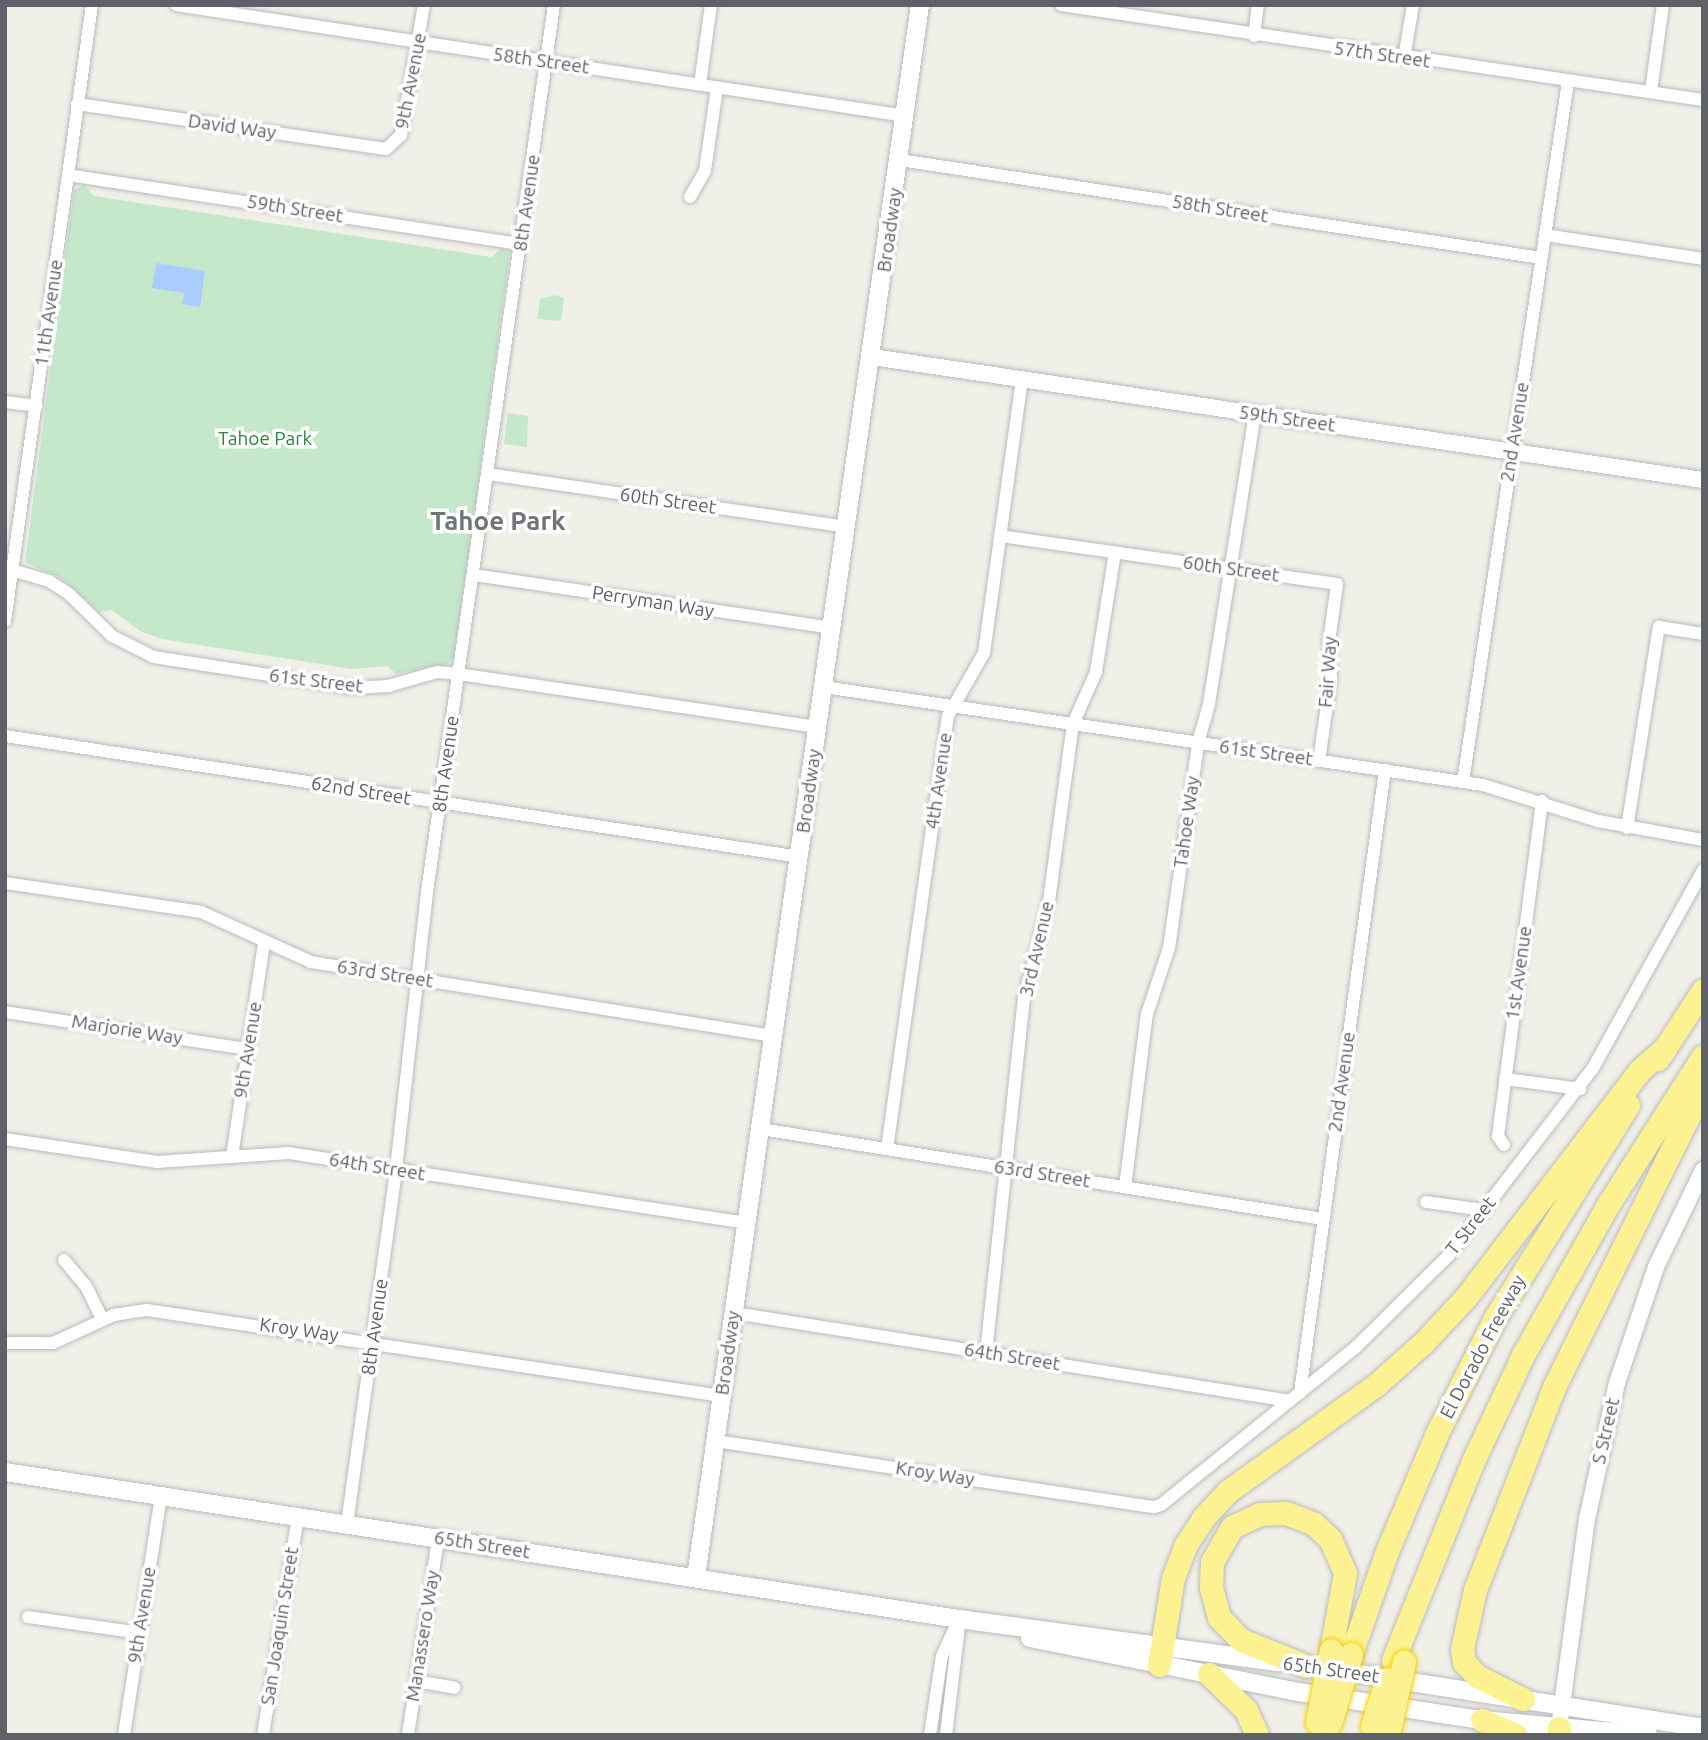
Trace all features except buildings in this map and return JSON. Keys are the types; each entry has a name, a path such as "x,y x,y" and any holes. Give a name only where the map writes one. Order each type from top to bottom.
{"highway":[{"name":"El Dorado Freeway","path":"1322,1729 1341,1652 1427,1457 1495,1318 1703,990"},
{"path":"1161,1655 1173,1578 1203,1517 1227,1492 1376,1385 1423,1343 1466,1297 1640,1070 1665,1048"},
{"name":"El Dorado Freeway","path":"1380,1731 1427,1569 1524,1355 1604,1211 1703,1056"},
{"path":"1524,1699 1477,1676 1464,1662 1462,1649 1475,1590 1554,1387 1703,1087"},
{"path":"1306,1666 1241,1640 1219,1617 1211,1588 1212,1562 1232,1527 1260,1514 1286,1513 1314,1524 1330,1539 1345,1573 1341,1652"},
{"path":"1209,1674 1246,1710 1257,1735"},
{"path":"1482,1720 1515,1735"}],"main road":[{"name":"Broadway","path":"696,1577 872,357 920,5"},
{"name":"65th Street","path":"5,1472 696,1577 1161,1655 1306,1666 1524,1699 1560,1723 1648,1735"},
{"name":"65th Street","path":"1161,1655 1209,1674 1482,1720 1703,1728"}],"street":[{"name":"11th Avenue","path":"5,621 9,569 37,406 92,5"},
{"name":"58th Street","path":"176,5 906,116"},
{"name":"9th Avenue","path":"386,149 401,135 424,5"},
{"name":"8th Avenue","path":"347,1524 374,1340 440,803 522,244 554,5"},
{"path":"700,84 711,5"},
{"name":"57th Street","path":"1061,5 1254,36 1703,100"},
{"path":"1254,36 1258,5"},
{"path":"1404,58 1413,5"},
{"path":"1651,92 1663,5"},
{"name":"2nd Avenue","path":"1463,782 1568,82"},
{"path":"690,197 705,171 717,88"},
{"name":"David Way","path":"78,104 386,149"},
{"name":"58th Street","path":"900,160 1541,258"},
{"name":"59th Street","path":"68,175 522,244"},
{"path":"1545,235 1703,259"},
{"name":"59th Street","path":"872,357 1703,480"},
{"name":"4th Avenue","path":"887,1149 948,716 984,653 1022,380"},
{"path":"5,402 37,406"},
{"name":"Tahoe Way","path":"1125,1187 1147,1014 1169,948 1198,743 1209,704 1255,415"},
{"name":"60th Street","path":"488,474 847,527"},
{"name":"60th Street","path":"1000,536 1337,584"},
{"name":"3rd Avenue","path":"986,1353 1024,999 1049,901 1073,724 1096,672 1115,552"},
{"name":"61st Street","path":"9,569 60,588 112,636 154,657 352,688 388,686 437,672 458,674 818,727"},
{"name":"Perryman Way","path":"474,575 832,628"},
{"name":"Fair Way","path":"1319,761 1331,677 1329,642 1337,584"},
{"path":"1627,828 1659,628 1703,634"},
{"name":"61st Street","path":"824,687 956,704 1463,782 1542,800 1627,828 1703,840"},
{"name":"62nd Street","path":"5,736 800,857"},
{"name":"2nd Avenue","path":"1295,1397 1323,1219 1385,770"},
{"name":"1st Avenue","path":"1504,1145 1498,1136 1542,800"},
{"name":"T Street","path":"1154,1507 1295,1397 1413,1294 1580,1089 1703,870"},
{"name":"63rd Street","path":"5,883 201,912 225,920 264,943 311,962 774,1035"},
{"name":"9th Avenue","path":"232,1157 264,943"},
{"name":"Marjorie Way","path":"5,1012 248,1049"},
{"path":"1505,1079 1580,1089"},
{"name":"63rd Street","path":"761,1129 1323,1219"},
{"name":"64th Street","path":"5,1139 157,1162 289,1153 747,1223"},
{"name":"S Street","path":"1560,1723 1590,1507 1618,1382 1656,1267 1703,1170"},
{"path":"1426,1202 1484,1210"},
{"path":"64,1260 86,1286 102,1319"},
{"name":"Kroy Way","path":"5,1343 53,1343 102,1319 147,1310 374,1340 722,1396"},
{"name":"64th Street","path":"734,1313 986,1353 1295,1397"},
{"name":"Kroy Way","path":"716,1441 1154,1507"},
{"name":"9th Avenue","path":"124,1735 161,1496"},
{"name":"San Joaquin Street","path":"263,1735 298,1517"},
{"name":"Manassero Way","path":"408,1735 438,1538"},
{"path":"28,1617 140,1633"},
{"path":"930,1735 942,1656 959,1619"},
{"path":"946,1735 959,1619"},
{"path":"416,1681 454,1688"}],"green space":[{"name":"Tahoe Park","path":"84,184 94,196 492,257 501,248 510,252 454,657 448,664 396,674 387,666 351,669 162,639 140,631 112,610 99,612 64,580 25,562 74,190"},
{"path":"555,295 564,298 561,321 537,319 540,299"},
{"path":"508,413 528,416 527,447 504,444"}],"water":[{"path":"156,263 205,271 200,307 182,304 184,293 152,288"}],"district":[{"name":"Tahoe Park","path":"498,521"}]}
